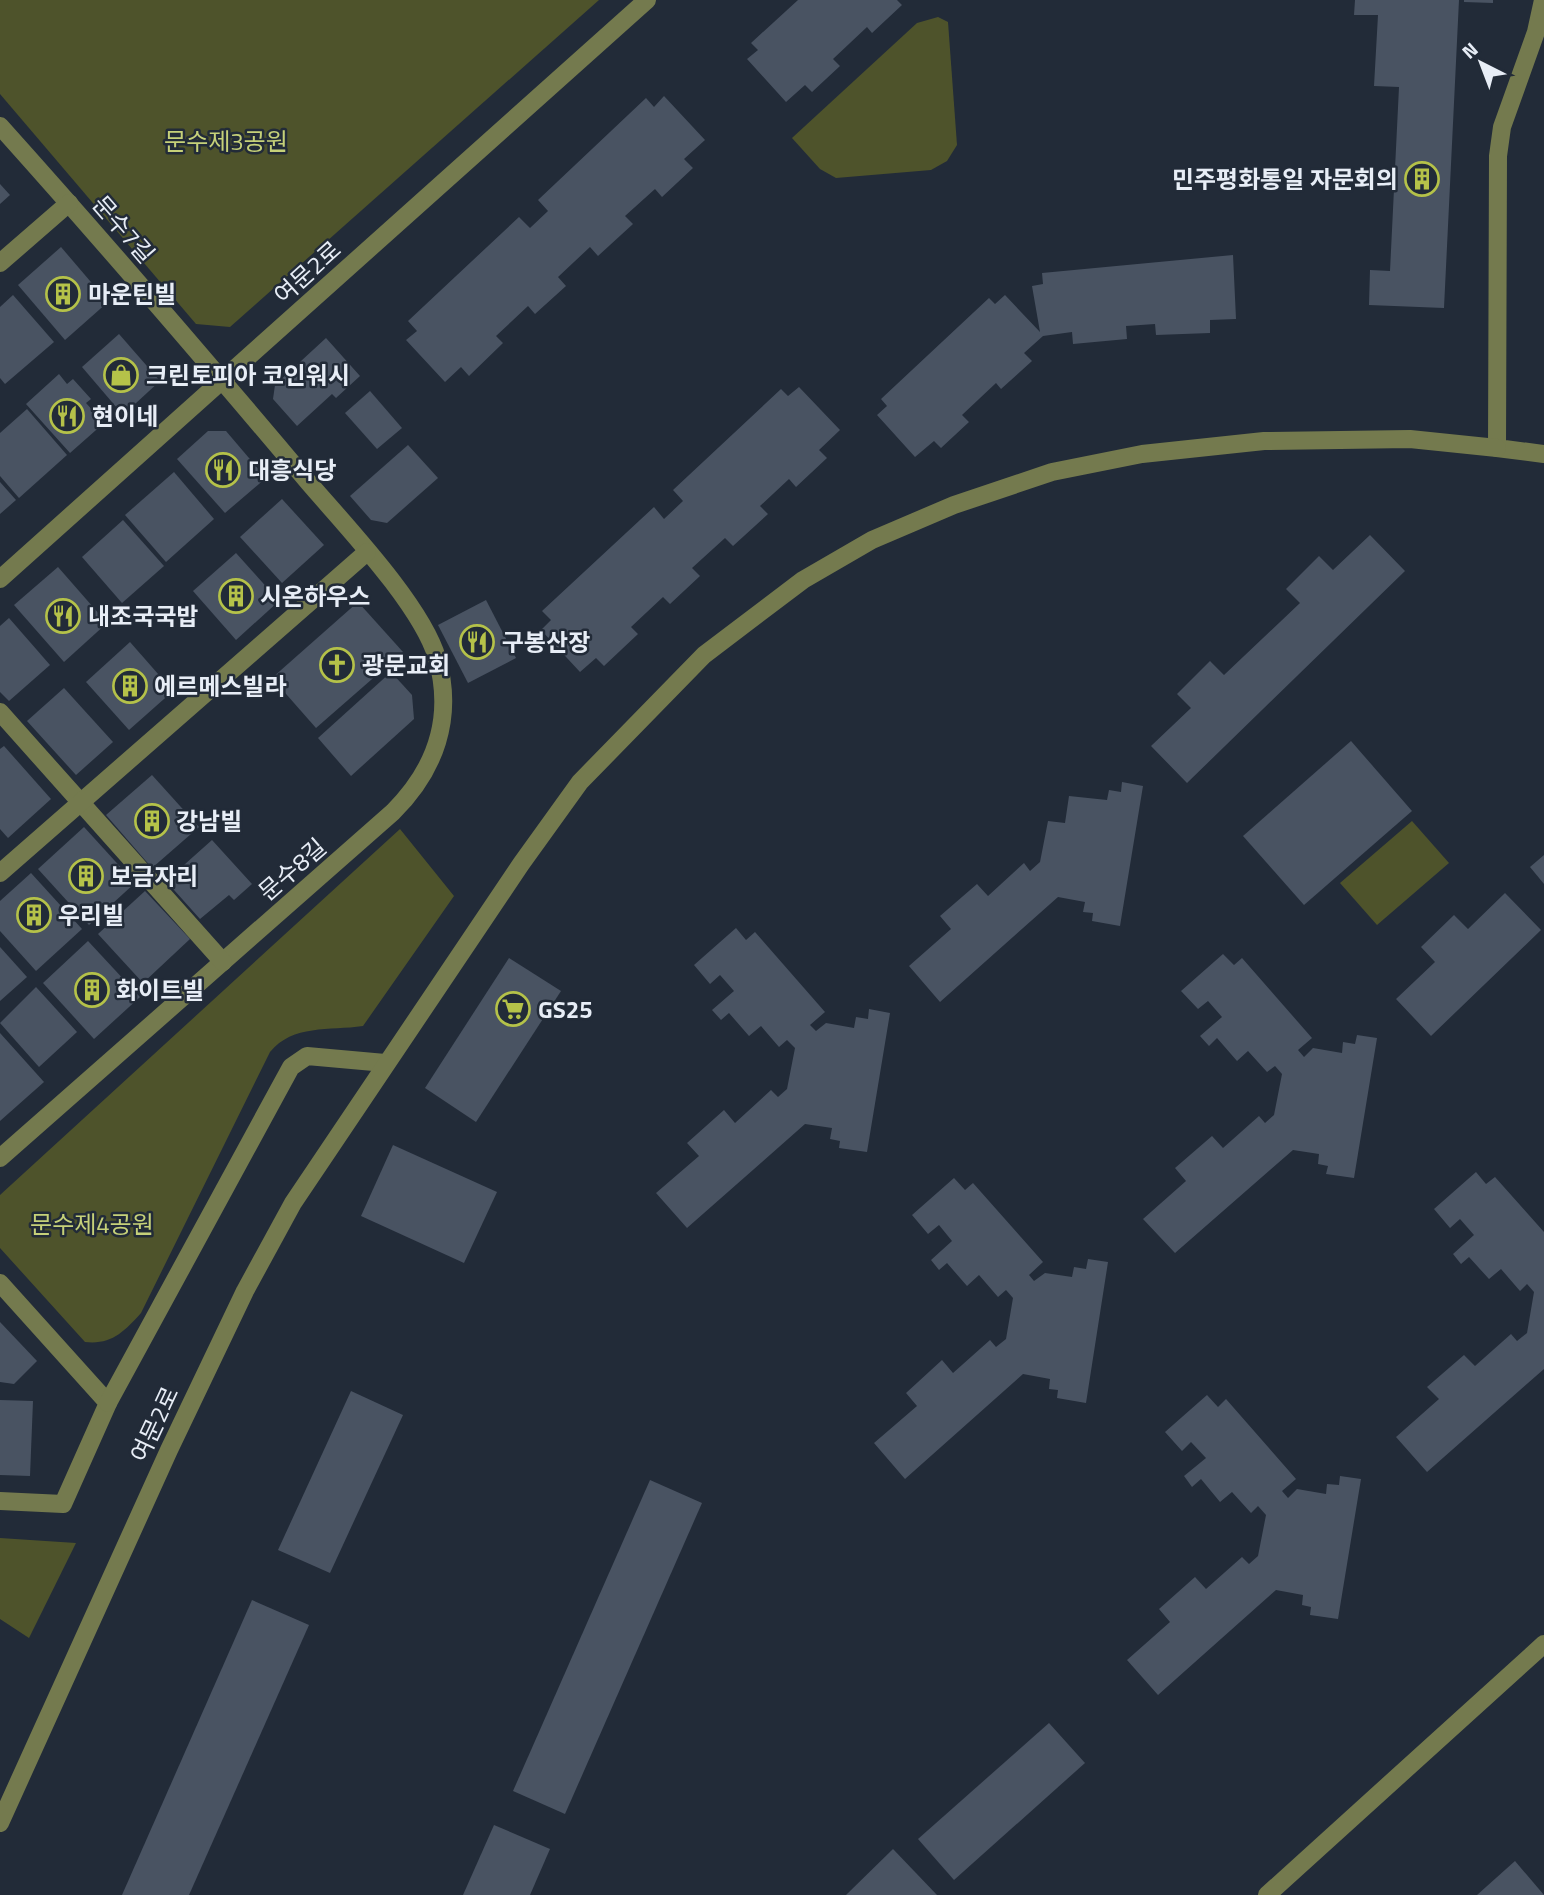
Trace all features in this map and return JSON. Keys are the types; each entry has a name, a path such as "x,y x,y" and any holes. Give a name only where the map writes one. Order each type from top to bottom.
{"street":[{"name":"여문2로","path":"0,579 224,382 647,0"},
{"path":"1497,448 1497,156 1502,127 1536,32 1543,0"},
{"name":"문수7길","path":"0,126 224,382"},
{"name":"문수7길","path":"0,263 69,203"},
{"name":"문수8길","path":"0,1158 393,812 413,792 428,769 438,743 443,719 442,688 431,641 367,552 224,382"},
{"name":"여문2로","path":"0,1823 90,1621 244,1291 293,1203 385,1063 580,782 704,654 803,580 872,540 954,505 1052,472 1142,454 1264,441 1410,439 1544,454"},
{"path":"0,873 367,552"},
{"path":"0,712 223,961"},
{"path":"0,1501 63,1504 108,1404 291,1067 307,1056 385,1063"},
{"path":"0,1283 108,1404"},
{"path":"1266,1895 1544,1644"}],"green space":[{"name":"문수제3공원","path":"0,0 599,0 230,327 196,324 0,94"},
{"path":"938,17 948,22 957,145 947,161 931,170 836,178 820,169 792,138 917,23"},
{"path":"1412,821 1449,863 1377,925 1340,883"},
{"name":"문수제4공원","path":"400,829 454,896 363,1026 301,1033 279,1043 270,1052 141,1313 116,1336 102,1341 85,1342 0,1248 0,1195"},
{"path":"0,1538 76,1543 29,1638 0,1619"}],"building":[{"path":"798,0 897,0 902,5 872,33 867,27 833,59 840,66 812,92 805,85 786,102 747,59 758,50 751,43"},
{"name":"민주평화통일 자문회의","path":"1355,0 1459,0 1444,308 1369,305 1370,270 1390,271 1399,87 1374,86 1378,15 1354,15"},
{"path":"1493,0 1493,3 1464,2"},
{"path":"664,96 705,140 684,159 693,168 662,197 655,189 625,216 633,224 598,256 590,247 558,277 566,286 535,314 528,306 496,336 503,343 469,376 461,367 445,382 406,340 417,331 408,321 519,217 530,228 548,211 538,200 646,98 654,107"},
{"path":"0,184 10,195 0,204"},
{"name":"마운틴빌","path":"61,247 108,302 65,340 18,285"},
{"path":"1233,255 1236,319 1210,320 1210,333 1156,335 1155,324 1126,326 1127,339 1073,344 1072,332 1043,336 1024,353 1032,361 1001,389 996,383 962,415 969,422 941,448 934,441 915,457 877,415 887,406 881,399 989,298 995,304 1005,295 1040,332 1032,286 1043,284 1042,273"},
{"path":"13,295 54,342 5,384 0,378 0,307"},
{"path":"119,334 160,381 123,415 82,367"},
{"path":"326,338 360,376 336,398 332,394 297,426 273,399 275,385"},
{"path":"59,374 67,384 73,379 91,399 86,403 104,423 70,453 26,404"},
{"path":"799,387 840,430 819,450 827,458 796,487 789,479 760,506 768,514 733,546 725,538 692,568 700,576 670,604 663,597 631,627 638,634 604,666 596,658 580,672 541,630 551,620 542,611 654,507 664,519 683,501 673,490 781,389 788,396"},
{"path":"370,391 402,428 377,449 345,413"},
{"path":"27,409 67,455 19,498 0,476 0,433"},
{"path":"208,431 226,431 266,478 225,513 177,459"},
{"path":"408,445 438,478 387,523 371,520 350,496"},
{"path":"174,472 214,519 166,562 125,515"},
{"path":"0,482 16,500 0,514"},
{"path":"282,499 324,545 282,583 240,537"},
{"path":"123,520 164,566 122,603 82,557"},
{"path":"1370,535 1405,571 1187,783 1151,746 1191,708 1177,694 1210,661 1224,675 1300,603 1286,589 1319,556 1333,570"},
{"name":"시온하우스","path":"236,553 279,601 236,640 193,591"},
{"path":"58,567 107,623 64,662 14,605"},
{"path":"486,600 516,658 468,683 438,625"},
{"name":"광문교회","path":"358,602 403,652 316,728 272,678"},
{"path":"9,618 50,665 9,701 0,692 0,626"},
{"name":"에르메스빌라","path":"130,642 173,691 129,730 86,682"},
{"path":"391,672 412,695 414,719 351,776 318,738"},
{"path":"64,688 113,742 76,775 27,721"},
{"path":"1351,741 1412,811 1304,905 1243,836"},
{"path":"4,746 51,799 8,838 0,829 0,749"},
{"name":"강남빌","path":"152,775 199,827 152,868 106,815"},
{"path":"1122,782 1143,786 1120,926 1092,921 1093,913 1083,912 1085,902 1058,897 940,1002 909,966 951,929 940,916 977,884 988,896 1024,863 1030,871 1040,862 1048,821 1065,823 1069,796 1107,800 1109,790 1121,792"},
{"name":"보금자리","path":"84,827 135,883 89,925 38,869"},
{"path":"212,840 252,884 234,900 229,895 200,919 166,881"},
{"path":"1544,855 1544,884 1530,867"},
{"name":"우리빌","path":"31,873 82,929 36,971 0,931 0,901"},
{"path":"145,891 190,939 143,983 98,934"},
{"path":"1505,893 1541,930 1431,1036 1396,999 1435,962 1421,947 1454,915 1468,929"},
{"path":"736,928 746,940 755,932 825,1012 810,1025 816,1031 826,1023 854,1028 856,1017 868,1019 869,1009 890,1013 867,1152 839,1148 840,1141 830,1139 832,1128 805,1124 687,1228 656,1193 699,1156 687,1143 724,1110 735,1123 771,1090 778,1097 787,1089 795,1048 787,1040 779,1047 761,1026 749,1036 729,1013 721,1020 712,1010 734,991 720,975 710,984 694,965"},
{"name":"화이트빌","path":"88,941 140,997 94,1039 43,983"},
{"path":"0,947 27,977 0,1001"},
{"path":"1223,954 1234,965 1242,958 1312,1038 1298,1050 1304,1057 1313,1048 1342,1053 1343,1042 1355,1044 1357,1035 1377,1038 1354,1178 1326,1174 1328,1166 1318,1164 1319,1154 1293,1150 1175,1253 1143,1219 1186,1181 1175,1168 1212,1136 1223,1148 1259,1116 1265,1123 1274,1115 1282,1074 1275,1066 1267,1072 1248,1051 1237,1061 1217,1038 1209,1046 1200,1036 1222,1017 1208,1001 1198,1009 1181,991"},
{"path":"509,958 561,991 476,1122 425,1088"},
{"path":"36,987 77,1032 39,1067 0,1023"},
{"path":"0,1033 44,1082 0,1121"},
{"path":"393,1145 497,1192 464,1263 361,1216"},
{"path":"1476,1172 1486,1184 1495,1177 1544,1232 1544,1369 1427,1472 1396,1437 1439,1399 1427,1387 1464,1355 1475,1366 1511,1334 1517,1341 1527,1333 1534,1292 1527,1284 1520,1291 1501,1269 1489,1279 1469,1257 1461,1264 1453,1254 1474,1235 1460,1219 1450,1228 1434,1209"},
{"path":"954,1178 965,1190 973,1183 1043,1262 1029,1275 1034,1281 1045,1273 1072,1277 1074,1267 1086,1269 1088,1259 1108,1262 1086,1403 1057,1398 1058,1390 1049,1389 1050,1379 1023,1374 905,1479 874,1443 917,1406 906,1393 942,1360 953,1373 990,1340 996,1347 1006,1339 1013,1298 1006,1290 998,1297 979,1275 967,1286 947,1263 939,1270 931,1260 952,1241 939,1225 928,1234 912,1215"},
{"path":"0,1322 37,1361 14,1384 0,1382"},
{"path":"351,1391 403,1415 330,1573 278,1550"},
{"path":"1207,1395 1218,1407 1226,1399 1296,1479 1282,1491 1288,1498 1297,1489 1326,1494 1327,1484 1339,1485 1340,1476 1361,1479 1338,1619 1310,1615 1311,1607 1302,1605 1303,1595 1276,1590 1158,1695 1127,1660 1170,1622 1159,1609 1195,1577 1206,1589 1242,1557 1249,1564 1258,1556 1266,1515 1258,1506 1251,1513 1232,1492 1220,1502 1201,1479 1192,1487 1184,1476 1206,1458 1191,1442 1182,1451 1165,1432"},
{"path":"0,1400 33,1401 30,1476 0,1475"},
{"path":"650,1480 702,1503 565,1814 513,1791"},
{"path":"252,1600 309,1625 189,1895 122,1895"},
{"path":"1049,1723 1085,1763 954,1880 918,1839"},
{"path":"494,1825 550,1849 530,1895 463,1895"},
{"path":"893,1849 937,1895 846,1895"},
{"path":"1515,1861 1544,1895 1477,1895"}],"place":[{"name":"민주평화통일 자문회의","path":"1422,179"},
{"name":"마운틴빌","path":"63,294"},
{"name":"크린토피아 코인워시","path":"121,375"},
{"name":"현이네","path":"67,416"},
{"name":"대흥식당","path":"223,470"},
{"name":"시온하우스","path":"236,596"},
{"name":"내조국국밥","path":"63,616"},
{"name":"구봉산장","path":"477,642"},
{"name":"광문교회","path":"337,665"},
{"name":"에르메스빌라","path":"130,686"},
{"name":"강남빌","path":"152,821"},
{"name":"보금자리","path":"86,876"},
{"name":"우리빌","path":"34,915"},
{"name":"화이트빌","path":"92,990"},
{"name":"GS25","path":"513,1009"}]}
